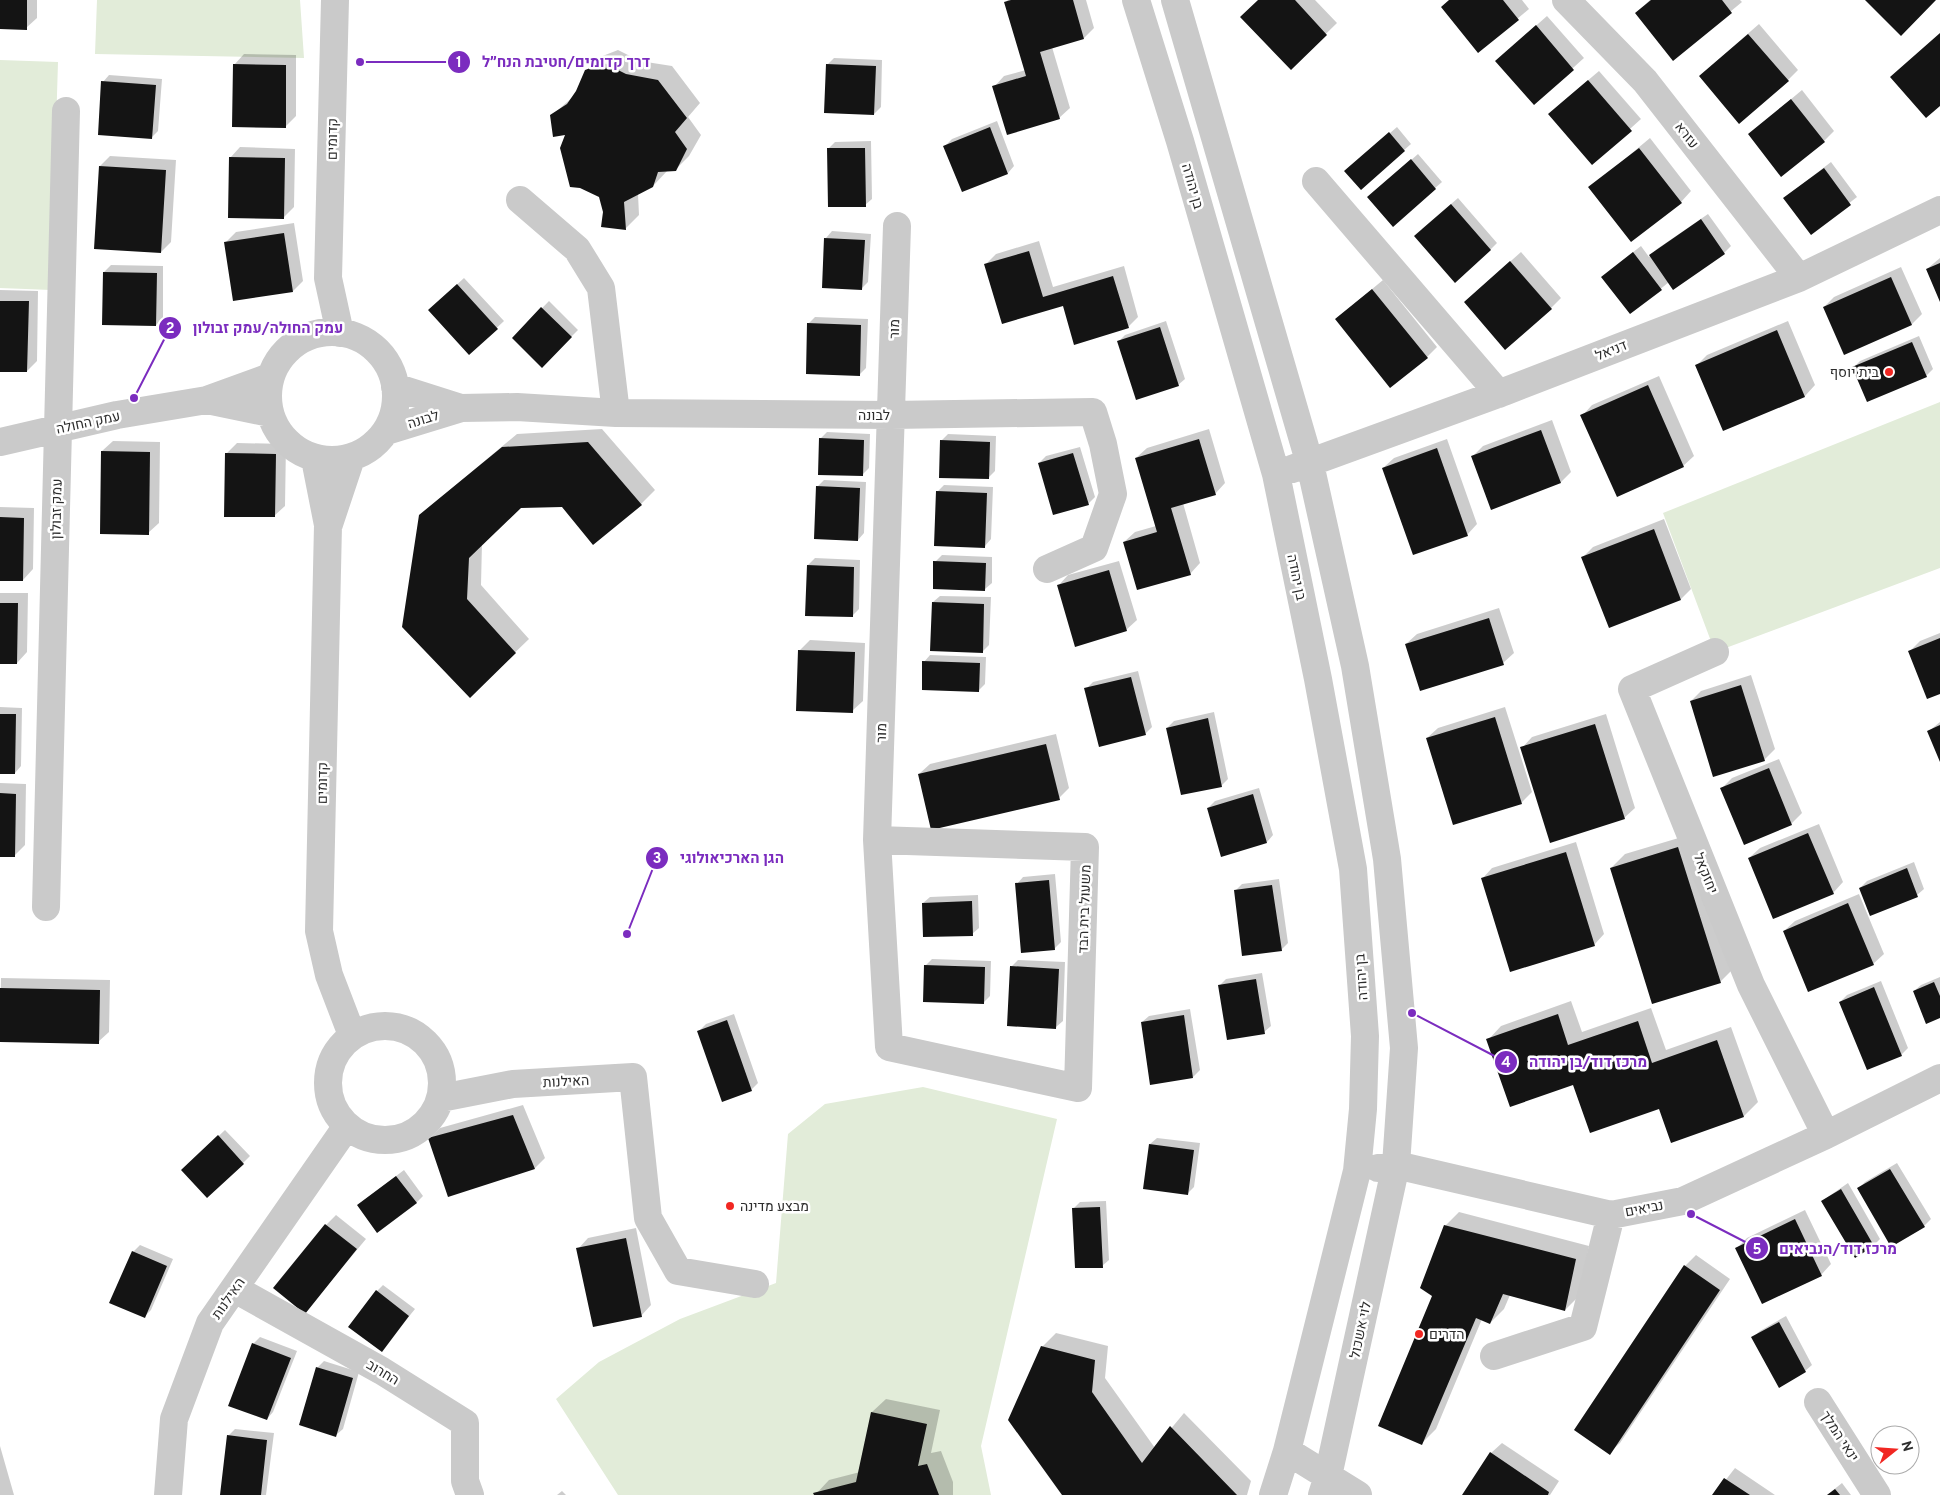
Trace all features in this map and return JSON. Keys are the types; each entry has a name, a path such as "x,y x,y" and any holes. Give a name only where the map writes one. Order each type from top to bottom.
{"street":[{"name":"קדומים","path":"335,0 328,278 340,332"},
{"name":"בן יהודה","path":"1136,0 1180,141 1276,474 1318,678 1352,869 1365,1036 1363,1109 1357,1171"},
{"path":"1175,0 1310,464 1355,666 1387,859 1404,1048 1396,1165"},
{"name":"עזרא","path":"1566,0 1645,81 1799,278"},
{"name":"עמק זבולון","path":"46,907 66,111"},
{"path":"1316,181 1498,394"},
{"path":"520,200 576,249 601,288 616,413"},
{"name":"דניאל","path":"1276,474 1310,464 1498,394 1799,278 1940,210"},
{"name":"מור","path":"897,226 877,840 889,1047 1078,1088"},
{"name":"קדומים","path":"307,337 328,278"},
{"path":"324,332 340,332 360,338 377,350 389,367 395,387 394,410 386,431 371,447 352,458 334,461 315,459 300,452 286,442 276,428 270,413 268,395 270,377 278,360 291,346 307,337 324,332"},
{"name":"עמק החולה","path":"0,442 58,428 206,400 270,377"},
{"name":"לבונה","path":"395,387 461,408"},
{"name":"עמק החולה","path":"206,400 270,413"},
{"name":"לבונה","path":"386,431 461,408 517,407 616,413 891,415 1093,412 1103,444 1113,494 1094,548 1046,569"},
{"name":"קדומים","path":"328,525 352,458"},
{"name":"קדומים","path":"315,459 328,525 319,931 329,975 352,1035"},
{"name":"יחזקאל","path":"1715,652 1632,689 1751,985 1826,1135"},
{"name":"משעול בית הבד","path":"877,840 1085,847 1078,1088"},
{"path":"373,1026 393,1026 415,1033 430,1046 438,1059 443,1078 441,1098 431,1118 419,1129 401,1138 382,1140 364,1136 347,1126 338,1116 330,1098 328,1078 338,1050 352,1035 373,1026"},
{"name":"האילנות","path":"441,1098 513,1084 633,1077 648,1218 678,1271 755,1284"},
{"name":"נביאים","path":"1357,1171 1396,1165 1611,1215 1684,1201 1826,1135 1940,1078"},
{"name":"האילנות","path":"168,1495 174,1420 210,1323 347,1126"},
{"name":"לוי אשכול","path":"1325,1485 1396,1165"},
{"path":"1273,1495 1288,1451 1357,1171"},
{"path":"1494,1356 1583,1327 1611,1215"},
{"name":"החרוב","path":"235,1289 382,1371 465,1423 465,1481 470,1495"},
{"name":"ינאי המלך","path":"1818,1402 1877,1495"},
{"path":"1288,1451 1325,1485 1358,1495"}],"green space":[{"path":"97,0 300,0 304,58 95,54"},
{"path":"0,60 58,62 51,290 0,288"},
{"path":"1940,402 1940,568 1715,652 1663,513"},
{"path":"923,1087 1057,1119 981,1446 991,1495 618,1495 556,1399 599,1362 680,1319 776,1283 788,1134 825,1104"}],"building":[{"path":"0,0 27,0 27,30 0,29"},
{"path":"1011,0 1073,0 1084,39 1040,52 1060,119 1007,135 992,86 1026,76 1004,2"},
{"path":"1258,0 1295,0 1327,35 1291,70 1240,17"},
{"path":"1449,0 1503,0 1519,20 1478,53 1441,7"},
{"path":"1651,0 1722,0 1732,13 1673,61 1635,13"},
{"path":"1865,0 1936,0 1901,36"},
{"path":"1536,25 1574,70 1534,105 1495,61"},
{"path":"1940,33 1940,106 1926,118 1890,77"},
{"path":"1748,34 1789,81 1739,124 1699,76"},
{"path":"604,63 626,74 658,80 687,118 675,132 687,149 676,171 658,172 653,187 624,202 626,230 601,227 603,212 599,197 580,188 570,187 560,148 565,135 553,137 550,115 567,104 576,91 585,70"},
{"path":"233,64 286,65 286,128 232,127"},
{"path":"826,64 876,66 874,115 824,113"},
{"path":"1588,80 1632,131 1592,165 1548,114"},
{"path":"101,81 156,85 152,139 98,135"},
{"path":"1791,99 1825,142 1781,177 1748,134"},
{"path":"990,127 1008,174 962,192 943,146"},
{"path":"1389,132 1405,151 1361,190 1344,171"},
{"path":"827,148 865,148 866,207 828,207"},
{"path":"1639,148 1682,203 1631,242 1588,187"},
{"path":"229,157 285,158 284,219 228,218"},
{"path":"1411,159 1436,189 1393,227 1367,197"},
{"path":"99,166 166,170 161,253 94,249"},
{"path":"1824,168 1851,205 1811,235 1783,198"},
{"path":"1451,204 1491,250 1455,283 1414,236"},
{"path":"1701,219 1725,254 1673,290 1649,255"},
{"path":"284,233 293,292 233,301 224,242"},
{"path":"824,238 865,240 862,290 822,288"},
{"path":"1029,251 1043,297 1113,276 1129,328 1074,345 1063,306 1002,324 984,264"},
{"path":"1633,252 1662,290 1630,314 1601,277"},
{"path":"1510,261 1552,309 1505,350 1464,302"},
{"path":"1940,263 1940,302 1926,269"},
{"path":"103,272 157,273 156,326 102,325"},
{"path":"1891,277 1912,325 1844,355 1823,307"},
{"path":"457,284 498,329 469,355 428,310"},
{"path":"1372,289 1428,358 1390,388 1335,319"},
{"path":"0,301 29,301 27,372 0,372"},
{"path":"541,307 572,337 542,368 512,338"},
{"path":"807,323 861,325 860,376 806,374"},
{"path":"1160,327 1179,386 1136,400 1117,341"},
{"path":"1777,330 1805,397 1723,431 1695,365"},
{"name":"בית יוסף","path":"1912,342 1927,377 1867,402 1852,367"},
{"path":"1648,385 1684,467 1617,497 1580,415"},
{"path":"1541,430 1561,483 1491,510 1471,456"},
{"path":"819,438 864,440 863,476 818,475"},
{"path":"1199,439 1216,495 1171,508 1191,575 1137,590 1123,542 1157,532 1135,458"},
{"path":"940,440 990,442 989,479 939,478"},
{"path":"588,442 642,505 593,545 562,507 521,508 469,558 467,599 516,653 470,698 402,627 419,515 502,447"},
{"path":"1437,448 1468,536 1413,555 1382,468"},
{"path":"101,451 150,452 149,535 100,534"},
{"path":"225,453 276,454 275,517 224,517"},
{"path":"1073,453 1089,505 1053,515 1038,463"},
{"path":"816,486 860,488 858,541 814,539"},
{"path":"936,491 987,493 985,548 934,546"},
{"path":"0,517 24,518 23,581 0,581"},
{"path":"1654,529 1681,600 1609,628 1581,557"},
{"path":"933,561 986,563 985,591 933,589"},
{"path":"807,565 854,567 853,617 805,616"},
{"path":"1109,570 1127,631 1075,647 1057,585"},
{"path":"932,602 984,604 983,653 930,651"},
{"path":"0,603 18,603 17,664 0,664"},
{"path":"1489,618 1504,665 1420,691 1405,644"},
{"path":"1940,638 1940,694 1927,699 1908,651"},
{"path":"798,650 855,652 853,713 796,711"},
{"path":"922,661 980,663 979,692 922,690"},
{"path":"1131,677 1146,735 1099,747 1084,688"},
{"path":"1741,685 1765,761 1713,777 1690,701"},
{"path":"0,714 16,714 15,774 0,774"},
{"path":"1495,717 1522,804 1453,825 1426,738"},
{"path":"1208,718 1222,787 1181,795 1166,728"},
{"path":"1595,724 1625,819 1550,843 1520,747"},
{"path":"1940,725 1940,762 1927,731"},
{"path":"1046,744 1060,800 931,830 918,774"},
{"path":"1769,768 1792,825 1744,845 1720,788"},
{"path":"0,793 16,794 15,857 0,857"},
{"path":"1253,794 1267,843 1221,857 1207,808"},
{"path":"1808,833 1834,894 1773,919 1748,858"},
{"path":"1678,847 1721,983 1652,1004 1610,868"},
{"path":"1566,852 1595,946 1510,972 1481,878"},
{"path":"1907,868 1918,897 1870,916 1859,888"},
{"path":"1049,880 1055,950 1021,953 1015,883"},
{"path":"1272,885 1282,951 1242,956 1234,890"},
{"path":"972,901 973,936 923,937 922,903"},
{"path":"1848,903 1874,965 1808,992 1783,931"},
{"path":"924,965 985,967 984,1004 923,1002"},
{"path":"1010,966 1059,969 1056,1029 1007,1026"},
{"path":"1256,979 1265,1034 1227,1040 1218,985"},
{"path":"1934,982 1940,996 1940,1018 1926,1024 1913,991"},
{"path":"1874,987 1902,1056 1867,1070 1839,1002"},
{"path":"0,988 100,990 99,1044 0,1042"},
{"path":"1558,1014 1568,1045 1638,1021 1652,1063 1717,1040 1744,1117 1671,1143 1659,1109 1590,1133 1573,1085 1510,1107 1486,1039"},
{"path":"1184,1015 1193,1078 1150,1085 1141,1022"},
{"path":"727,1020 752,1091 722,1102 697,1031"},
{"path":"513,1115 535,1169 448,1197 428,1138"},
{"path":"218,1135 244,1164 207,1198 181,1170"},
{"path":"1149,1144 1194,1150 1188,1195 1143,1189"},
{"path":"1890,1169 1925,1227 1891,1247 1857,1188"},
{"path":"396,1176 417,1203 377,1233 357,1205"},
{"path":"1841,1189 1874,1246 1855,1258 1821,1201"},
{"path":"1100,1207 1103,1268 1075,1268 1072,1208"},
{"path":"1795,1219 1822,1276 1762,1304 1735,1248"},
{"path":"325,1224 357,1249 305,1314 273,1288"},
{"path":"1444,1225 1576,1259 1565,1311 1503,1294 1490,1324 1476,1318 1422,1445 1378,1426 1432,1296 1420,1288"},
{"path":"626,1238 642,1317 593,1327 576,1248"},
{"path":"132,1251 167,1266 145,1318 109,1303"},
{"path":"1684,1265 1720,1290 1610,1455 1574,1430"},
{"path":"376,1290 409,1316 382,1352 348,1327"},
{"path":"1779,1322 1806,1372 1779,1388 1751,1337"},
{"path":"252,1343 291,1358 267,1420 228,1406"},
{"path":"1041,1346 1095,1360 1092,1392 1142,1463 1170,1426 1237,1495 1062,1495 1008,1420"},
{"path":"316,1367 353,1378 336,1437 299,1425"},
{"path":"871,1412 927,1424 918,1466 927,1464 939,1495 814,1495 813,1493 856,1482"},
{"path":"227,1435 267,1440 261,1495 220,1495"},
{"path":"1490,1452 1549,1492 1548,1495 1462,1495"},
{"path":"1724,1478 1750,1495 1712,1495"},
{"path":"1835,1489 1840,1495 1827,1495"}],"place":[{"name":"דרך קדומים/חטיבת הנח״ל","path":"360,62"},
{"name":"בית יוסף","path":"1889,372"},
{"name":"עמק החולה/עמק זבולון","path":"134,398"},
{"name":"הגן הארכיאולוגי","path":"627,934"},
{"name":"מרכז דוד/בן יהודה","path":"1412,1013"},
{"name":"מבצע מדינה","path":"730,1206"},
{"name":"מרכז דוד/הנביאים","path":"1691,1214"},
{"name":"הדרים","path":"1419,1334"}]}
